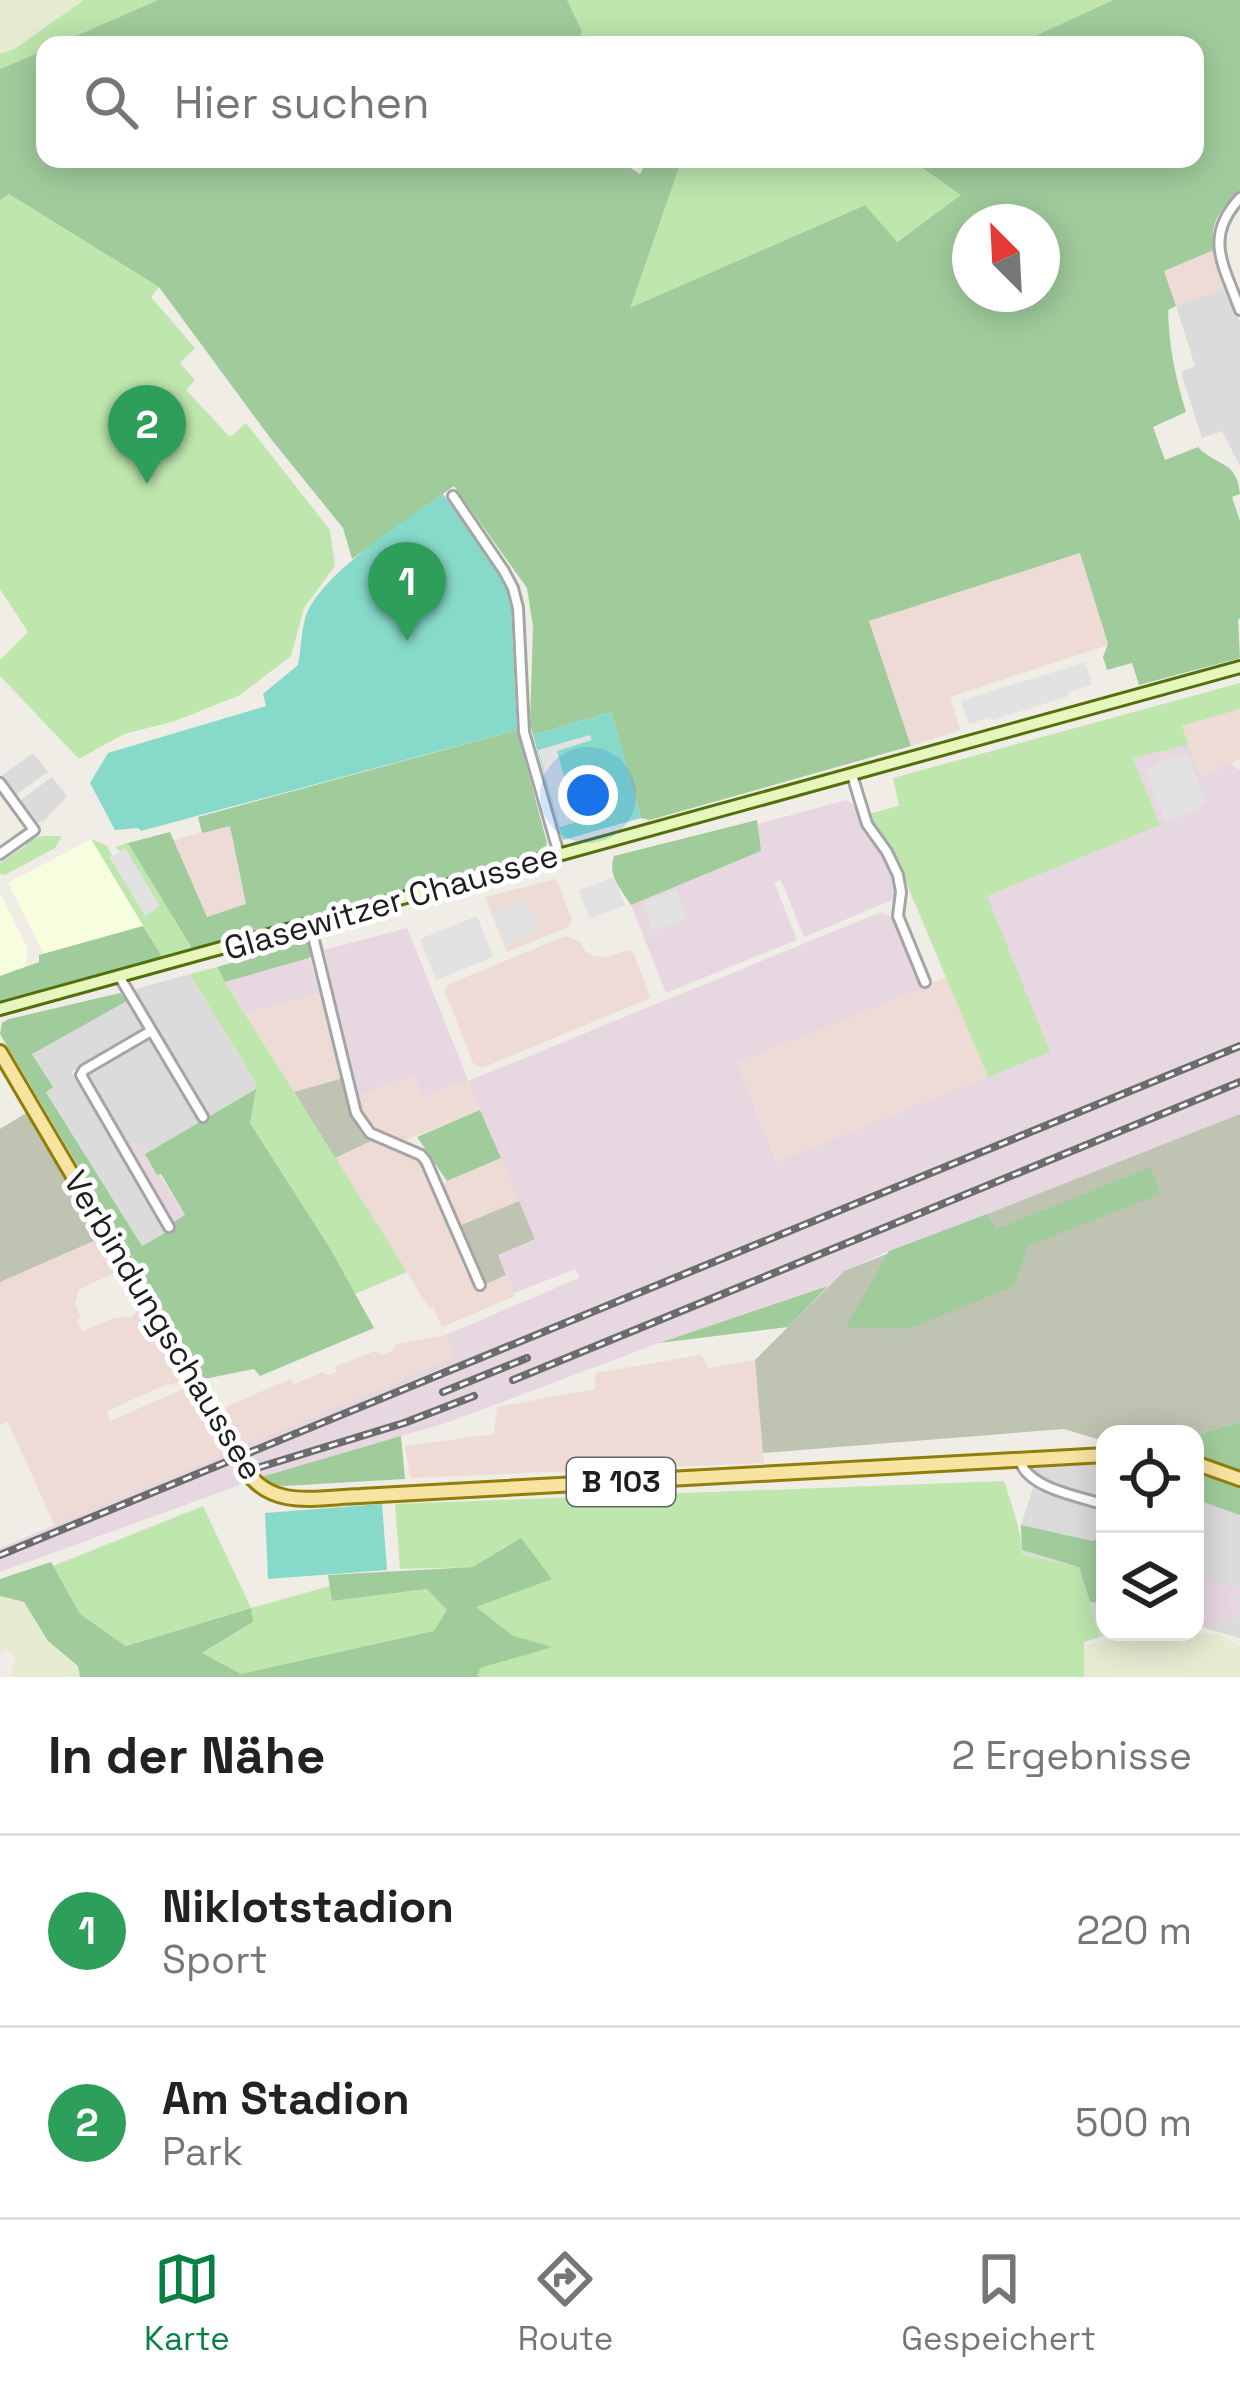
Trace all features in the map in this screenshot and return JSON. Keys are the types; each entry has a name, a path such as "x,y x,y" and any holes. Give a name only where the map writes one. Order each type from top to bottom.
{"main road":[{"name":"Glasewitzer Chaussee","path":"0,1009 1240,668"},
{"name":"Verbindungschaussee","path":"0,1052 247,1472 269,1494 303,1498 1096,1456"},
{"path":"1204,1466 1240,1479"}],"street":[{"path":"1240,198 1224,217 1217,247 1240,310"},
{"path":"453,496 513,588 524,732 559,854"},
{"path":"851,773 867,824 898,875 898,916 925,982"},
{"path":"0,783 34,830 0,854"},
{"path":"310,924 356,1113 370,1133 426,1161 480,1285"},
{"path":"119,976 203,1117"},
{"path":"151,1030 81,1076 169,1227"},
{"path":"1020,1460 1025,1474 1035,1482 1096,1502"}],"shaded area":[{"path":"0,0 84,0 16,48 0,54"},
{"path":"1214,250 1227,287 1176,306 1164,271"},
{"path":"1227,287 1240,323 1240,466 1222,431 1202,438 1181,372 1195,366 1176,306"},
{"path":"443,494 510,590 517,730 141,831 115,830 90,783 108,753 266,706 263,694 298,665 305,619 326,585 365,550"},
{"path":"1081,553 1108,645 950,697 960,730 911,746 869,621"},
{"path":"1085,662 1092,685 969,724 961,701"},
{"path":"1240,709 1240,759 1202,777 1182,726"},
{"path":"611,712 641,818 563,840 533,735"},
{"path":"590,735 592,740 557,751 577,822 560,827 538,750"},
{"path":"1189,745 1202,777 1230,763 1240,770 1240,1114 889,1251 844,1271 828,1286 446,1423 261,1477 253,1467 241,1447 455,1357 446,1335 579,1278 576,1269 514,1293 498,1255 535,1239 468,1081 881,912 893,918 922,988 737,1063 777,1162 1049,1052 986,896 1159,825 1133,758"},
{"path":"33,753 48,772 13,797 0,777"},
{"path":"1187,754 1206,800 1199,809 1166,822 1145,771 1161,760"},
{"path":"52,777 67,796 45,820 34,824 18,802"},
{"path":"846,800 854,804 862,826 882,850 897,898 804,937 781,880 774,882 797,940 666,993 631,905 760,851 758,824"},
{"path":"230,825 247,905 206,917 173,840"},
{"path":"91,839 143,926 44,954 8,883"},
{"path":"125,848 160,906 145,916 110,857"},
{"path":"614,877 625,905 590,919 579,890"},
{"path":"556,879 572,920 568,927 507,952 485,897"},
{"path":"676,889 687,917 653,931 642,903"},
{"path":"0,893 27,947 26,967 0,976"},
{"path":"527,899 540,932 507,946 493,913"},
{"path":"477,916 493,957 436,980 420,939"},
{"path":"407,928 468,1080 424,1097 414,1074 357,1097 324,950"},
{"path":"566,936 593,956 633,952 648,999 482,1068 473,1063 445,991 449,984"},
{"path":"310,958 319,993 245,1013 225,982"},
{"path":"190,974 256,1083 256,1089 208,1117 132,990"},
{"path":"946,977 988,1077 778,1163 737,1063"},
{"path":"324,991 343,1078 294,1092 245,1013"},
{"path":"127,1001 141,1030 71,1072 167,1232 142,1246 46,1091 52,1087 32,1053"},
{"path":"149,1039 201,1121 145,1154 138,1142 126,1149 86,1079"},
{"path":"415,1073 425,1097 468,1080 480,1110 406,1140 389,1137 367,1123 357,1097"},
{"path":"343,1078 354,1118 371,1141 335,1158 294,1092"},
{"path":"28,1112 103,1237 0,1282 0,1129"},
{"path":"1240,1114 1240,1422 1204,1432 1204,1425 1096,1425 1096,1439 1064,1429 763,1453 755,1360 844,1271"},
{"path":"371,1141 418,1159 467,1275 471,1274 478,1287 506,1275 515,1296 442,1327 335,1158"},
{"path":"138,1142 185,1215 170,1224 126,1149"},
{"path":"501,1158 519,1201 459,1226 441,1184"},
{"path":"519,1201 535,1239 498,1255 506,1275 484,1285 459,1226"},
{"path":"103,1237 124,1269 79,1289 75,1303 82,1331 114,1318 133,1317 146,1305 185,1375 173,1385 107,1411 110,1421 192,1388 227,1453 55,1526 8,1422 0,1425 0,1282"},
{"path":"446,1335 456,1357 241,1447 224,1417 227,1406 291,1379 294,1384 323,1372 330,1375 337,1372 334,1367 375,1351 383,1355 397,1344"},
{"path":"701,1355 709,1368 755,1360 764,1463 410,1478 405,1446 494,1434 497,1407 595,1389 595,1373"},
{"path":"230,1452 245,1478 240,1485 0,1572 0,1548"},
{"path":"1096,1456 1096,1624 1079,1568 1022,1555 1021,1525 1035,1482 1020,1460"},
{"path":"1204,1466 1240,1479 1240,1638 1204,1628"},
{"path":"382,1504 387,1570 268,1579 265,1513"},
{"path":"1204,1576 1240,1589 1236,1621 1204,1625"},
{"path":"0,1596 24,1602 48,1641 78,1666 80,1677 10,1677 16,1657 5,1648 0,1654"},
{"path":"1204,1634 1217,1634 1240,1646 1240,1677 1084,1677 1088,1645 1204,1641"}],"green space":[{"path":"84,0 158,0 76,36 36,36 36,54 0,69 0,54 16,48"},
{"path":"158,0 567,0 582,31 580,36 76,36"},
{"path":"567,0 1113,0 1035,36 580,36 582,31"},
{"path":"1113,0 1240,0 1240,191 1218,217 1214,250 1164,271 1176,306 1168,310 1170,336 1186,412 1153,427 1165,460 1198,447 1235,475 1240,494 1232,497 1240,521 1240,658 1139,685 1132,663 1107,670 1103,657 1108,644 1080,553 869,621 911,746 650,820 641,818 611,712 533,735 533,627 527,588 454,486 352,559 343,528 159,287 9,194 0,200 0,69 36,54 36,168 631,168 640,174 643,168 679,168 630,308 865,205 897,242 961,195 922,168 1204,168 1204,36 1035,36"},
{"path":"679,168 921,168 962,195 896,242 864,205 629,309"},
{"path":"8,193 159,287 151,297 195,348 180,363 195,380 186,390 230,437 246,423 330,530 335,566 304,608 291,656 240,695 175,721 124,734 79,759 0,676 0,660 28,632 0,589 0,200"},
{"path":"1240,683 1240,709 1182,726 1189,745 1133,758 1160,825 987,896 1050,1052 988,1077 895,856 868,814 899,806 893,778"},
{"path":"517,730 547,843 544,851 193,950 128,843 170,832 207,917 246,904 230,826 202,833 198,817"},
{"path":"757,820 761,851 631,905 616,882 614,856"},
{"path":"62,836 55,848 0,874 0,863 26,846 24,841"},
{"path":"91,839 107,846 145,915 126,849 116,847 128,843 193,950 163,958"},
{"path":"143,926 163,958 0,1002 0,976 39,962 39,955"},
{"path":"310,940 313,954 309,958 225,982 217,967"},
{"path":"217,967 407,1272 355,1294 250,1123 256,1083 190,974"},
{"path":"120,993 127,1001 32,1054 53,1087 46,1092 142,1246 172,1229 170,1224 185,1215 145,1154 256,1089 250,1123 330,1248 374,1328 260,1376 254,1369 204,1379 0,1034 2,1023 9,1019"},
{"path":"480,1110 501,1158 447,1181 417,1137"},
{"path":"1151,1167 1160,1194 1028,1246 1014,1286 908,1329 846,1327 889,1251 987,1214 996,1229"},
{"path":"828,1286 788,1327 659,1343"},
{"path":"1240,1422 1240,1471 1204,1458 1204,1432"},
{"path":"401,1436 405,1479 284,1486 269,1484 261,1477"},
{"path":"1204,1473 1240,1485 1240,1515 1204,1502"},
{"path":"1004,1481 1022,1555 1079,1567 1096,1638 1084,1642 1084,1677 403,1677 432,1632 241,1674 201,1654 252,1623 250,1608 126,1646 80,1614 53,1566 203,1506 251,1608 330,1586 333,1601 428,1589 473,1567 400,1569 395,1504"},
{"path":"1021,1525 1096,1540 1096,1603 1090,1602 1079,1567 1022,1550"},
{"path":"521,1538 552,1579 476,1607 513,1636 552,1647 480,1668 477,1677 80,1677 78,1666 48,1641 24,1602 0,1596 0,1579 51,1562 80,1614 126,1646 251,1608 253,1622 202,1653 241,1674 434,1631 447,1610 427,1589 332,1601 328,1575 473,1567"}],"railway":[{"path":"0,1555 1240,1046"},
{"path":"513,1380 1240,1082"},
{"path":"443,1392 527,1358"},
{"path":"260,1467 474,1396"}],"place":[{"name":"Am Stadion","path":"147,484"},
{"name":"Niklotstadion","path":"407,641"}]}
